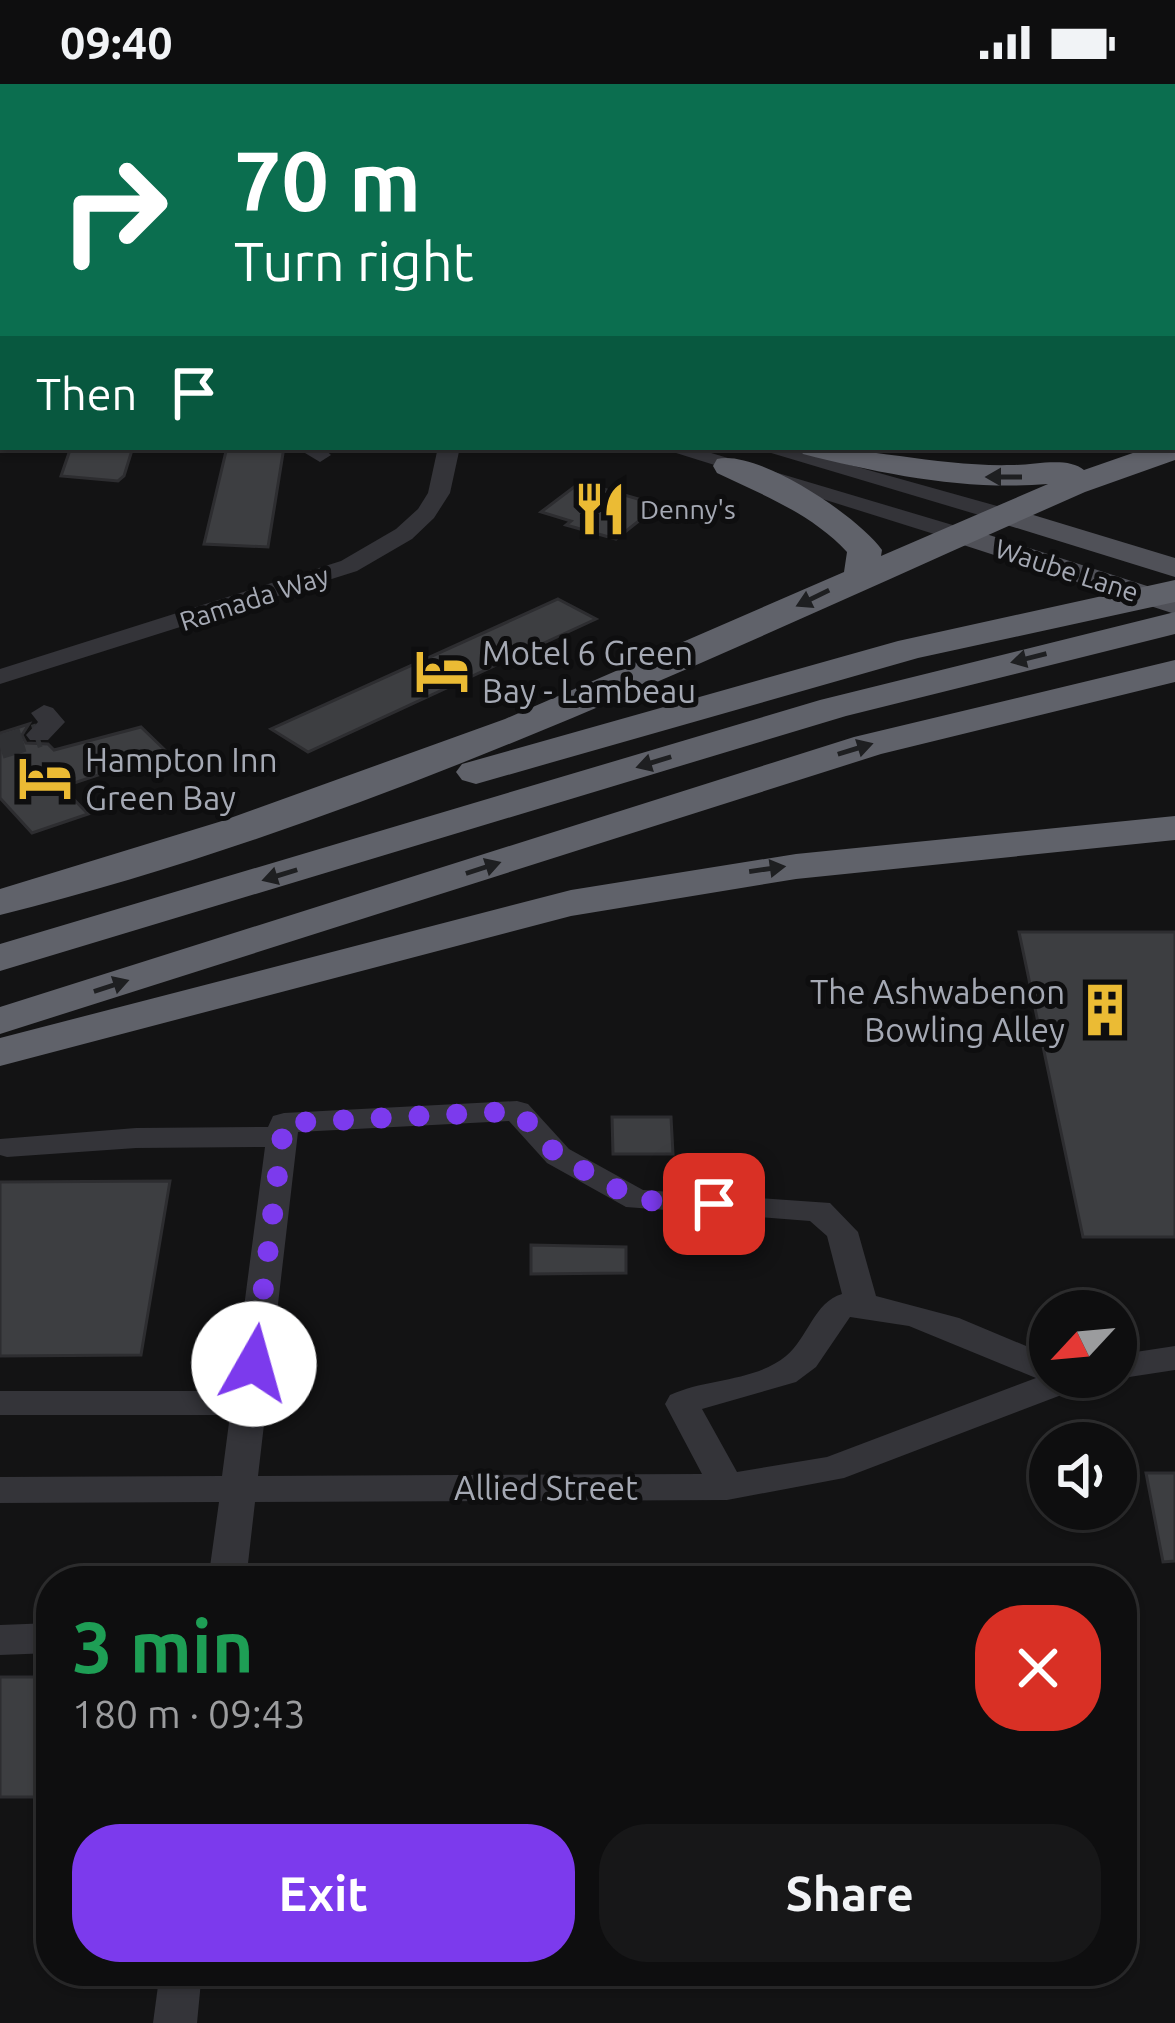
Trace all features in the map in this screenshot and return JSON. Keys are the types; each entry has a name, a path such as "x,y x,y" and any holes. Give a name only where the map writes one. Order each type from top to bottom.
{"highway":[{"path":"828,450 942,474 1005,478 1069,472 1168,451"},
{"path":"0,902 236,830 519,727 707,649 860,575 1072,485 1168,451"},
{"path":"728,466 823,512 850,532 865,550 860,575"},
{"path":"0,913 710,703 1082,609 1175,591"},
{"path":"0,958 832,708 1159,627"},
{"path":"0,1021 868,745 1175,671"},
{"path":"0,1052 469,928 630,892 790,866 1175,828"}],"main road":[{"name":"Waube Lane","path":"1007,516 1175,568"},
{"name":"Waube Lane","path":"958,534 1175,605"}],"street":[{"name":"Ramada Way","path":"0,677 349,566 404,534 425,513 439,494 448,450"},
{"path":"677,450 958,534"},
{"path":"773,450 1007,516"},
{"path":"7,1147 518,1111 558,1156 637,1200 819,1211 842,1232 861,1303"},
{"path":"229,1566 283,1130"},
{"path":"727,1487 682,1403 694,1396 761,1384 791,1370 816,1347 841,1306 861,1303 902,1312 1029,1362"},
{"path":"1137,1364 1175,1358"},
{"name":"Allied Street","path":"0,1490 727,1487 831,1469 1029,1393"},
{"path":"0,1402 249,1403"},
{"path":"0,1640 36,1639"},
{"path":"175,2023 179,1986"}],"building":[{"path":"70,450 132,450 118,481 61,476"},
{"path":"226,450 284,450 268,547 204,544"},
{"name":"Denny's","path":"578,484 659,505 616,539 566,525 571,521 541,512"},
{"path":"558,599 596,619 308,752 271,729"},
{"name":"Hampton Inn Green Bay","path":"29,724 22,735 26,743 48,744 54,750 141,727 167,752 62,787 88,814 32,833 0,798 0,733"},
{"name":"The Ashwabenon Bowling Alley","path":"1019,932 1175,932 1175,1237 1083,1237"},
{"path":"612,1117 671,1117 673,1154 613,1154"},
{"path":"170,1181 141,1355 0,1356 0,1182"},
{"path":"531,1245 626,1247 626,1273 531,1274"},
{"path":"1146,1473 1175,1473 1175,1561 1163,1562"},
{"path":"0,1677 36,1677 36,1797 0,1797"}],"tunnel":[{"path":"0,747 39,735"}],"place":[{"name":"Denny's","path":"600,509"},
{"name":"Motel 6 Green Bay - Lambeau","path":"442,671"},
{"name":"Hampton Inn Green Bay","path":"45,778"},
{"name":"The Ashwabenon Bowling Alley","path":"1105,1010"}],"route":[{"path":"254,1364 284,1123 518,1111 558,1156 637,1200 714,1204"}]}
